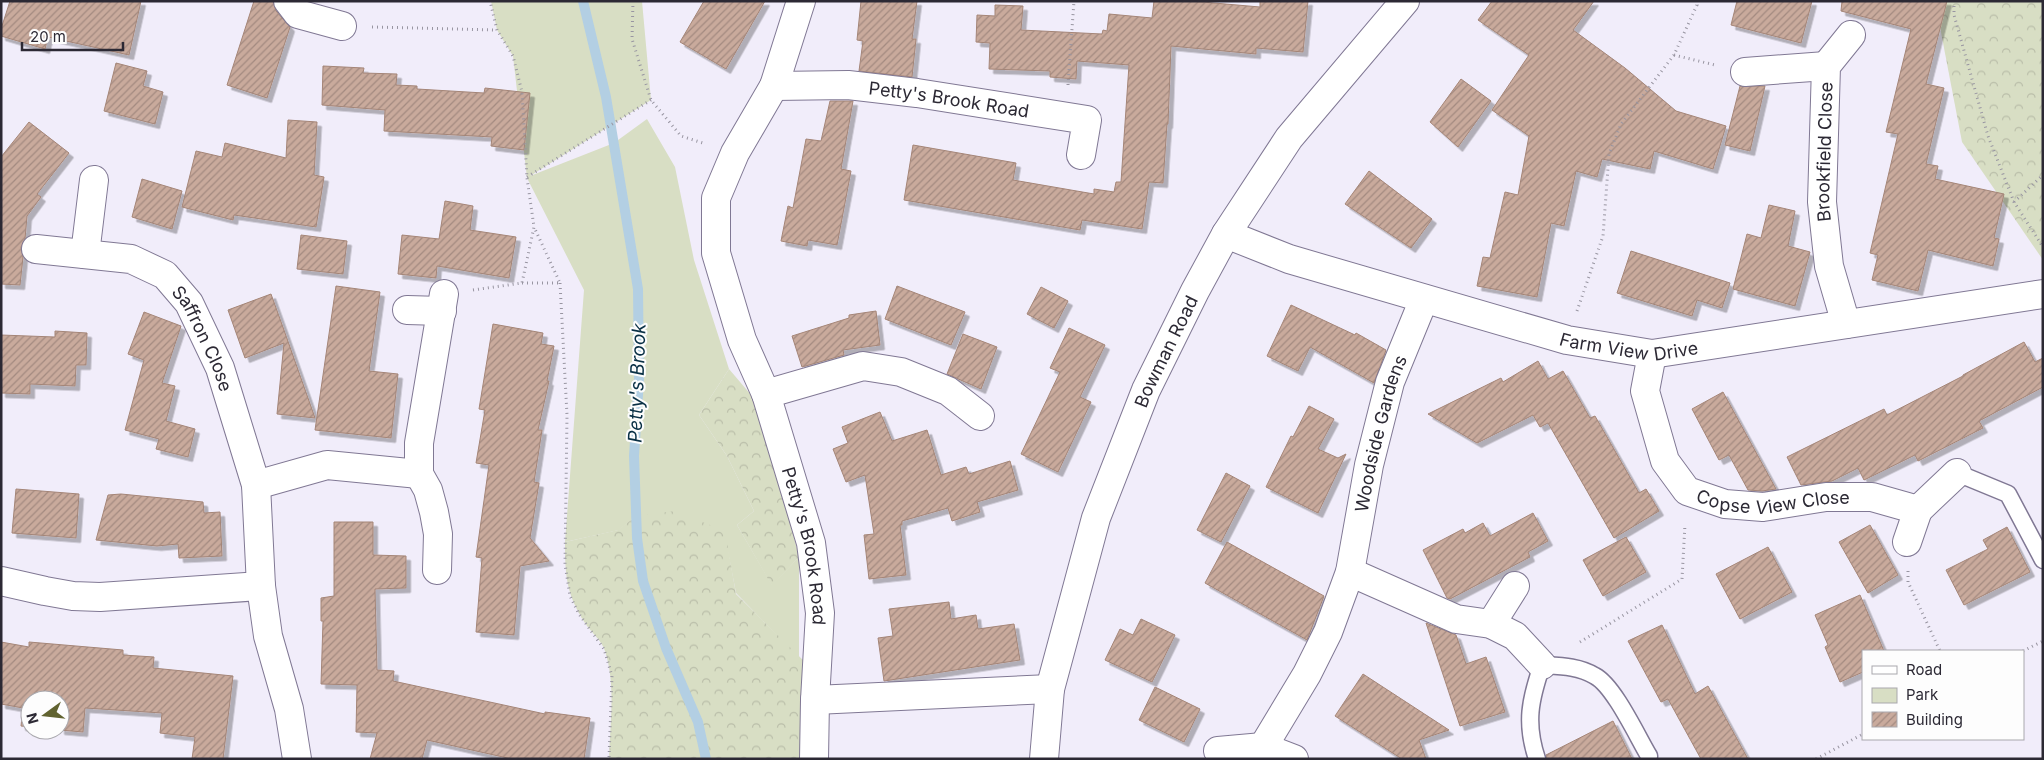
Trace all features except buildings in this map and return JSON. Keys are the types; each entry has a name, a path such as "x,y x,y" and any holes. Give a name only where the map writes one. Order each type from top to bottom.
{"street":[{"path":"288,1 298,14 342,26"},
{"name":"Petty's Brook Road","path":"801,1 774,86 735,153 716,198 716,253 742,340 766,394 811,543 820,613 814,759"},
{"name":"Bowman Road","path":"1044,759 1050,689 1096,518 1146,390 1195,291 1226,234 1289,138 1405,1"},
{"name":"Brookfield Close","path":"1846,324 1829,266 1822,202 1826,66 1851,36"},
{"name":"Brookfield Close","path":"1746,72 1826,66"},
{"name":"Petty's Brook Road","path":"774,86 848,85 917,93 1087,120 1080,155"},
{"path":"85,254 94,180"},
{"name":"Farm View Drive","path":"1226,234 1289,259 1566,340 1652,354 2043,294"},
{"name":"Saffron Close","path":"36,249 131,259 165,275 189,304 220,368 256,485 261,586 268,636 291,717 297,759"},
{"name":"Woodside Gardens","path":"1263,747 1306,674 1328,632 1350,572 1370,465 1390,382 1424,299"},
{"path":"407,310 443,303 419,443 419,474 428,490 438,534 437,570"},
{"name":"Copse View Close","path":"1652,354 1645,391 1665,461 1687,491 1725,504 1763,507 1826,497 1872,497 1918,510"},
{"path":"766,394 863,366 901,372 948,391 980,416"},
{"path":"256,485 326,466 419,474"},
{"path":"1907,542 1918,510 1957,473"},
{"path":"1350,572 1456,619 1491,624 1515,636 1542,665"},
{"path":"1,581 45,592 100,597 261,586"},
{"path":"1491,624 1515,586"},
{"path":"815,700 1050,689"},
{"path":"1218,751 1263,747 1294,759"}],"lane":[{"path":"1957,473 2008,494 2043,560"},
{"path":"1537,759 1530,739 1530,722 1532,693 1542,665 1572,667 1596,676 1617,700 1649,756"}],"path":[{"path":"490,1 497,30 513,56 522,92 526,178 534,227 560,283 567,415 565,564 570,596 579,614 604,648 612,676 609,759"},
{"path":"633,1 632,39 651,100 682,136 735,153"},
{"path":"1065,117 1074,1"},
{"path":"1566,340 1603,236 1609,154 1621,124 1674,55 1697,5 1695,1"},
{"path":"1954,1 1954,15 1988,136 2014,202 2043,247"},
{"path":"342,26 497,30"},
{"path":"1674,55 1746,72"},
{"path":"526,178 651,100"},
{"path":"2014,202 2043,175"},
{"path":"522,283 534,227"},
{"path":"443,303 522,283 560,283"},
{"path":"1542,665 1682,579 1687,491"},
{"path":"1907,542 1908,582 1940,650"},
{"path":"2024,650 2043,641"},
{"path":"1816,759 1862,735"}],"green space":[{"path":"491,1 642,1 651,100 530,176 614,143 647,119 675,167 694,260 729,369 699,415 727,456 754,511 737,525 772,585 799,557 799,658 736,593 724,531 636,516 619,530 565,542 584,290 527,178 513,56 497,30"},
{"path":"1935,1 2043,1 2043,260 1962,142"},
{"path":"729,369 752,396 764,419 799,557 772,586 737,525 754,511 727,456 699,415"},
{"path":"675,511 725,531 736,594 809,666 814,759 609,759 612,704 608,664 604,647 585,623 570,593 565,564 565,542 618,530 636,516"}],"waterway":[{"name":"Petty's Brook","path":"583,1 606,97 638,289 639,379 634,456 637,538 643,581 666,648 698,722 706,759"}]}
